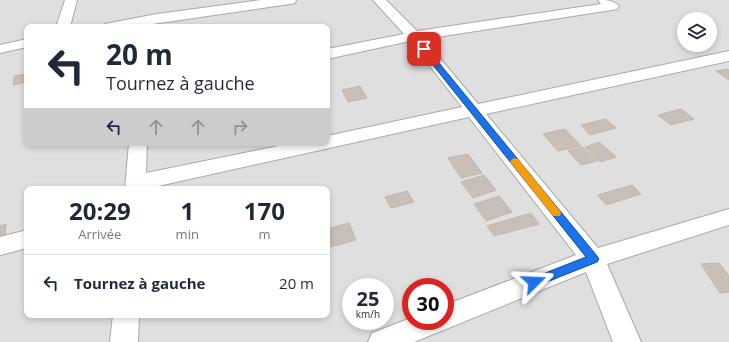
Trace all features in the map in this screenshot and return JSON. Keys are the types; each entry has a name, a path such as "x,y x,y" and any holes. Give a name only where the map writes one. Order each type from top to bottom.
{"street":[{"path":"64,24 71,0"},
{"path":"121,24 171,11 290,0"},
{"path":"379,0 414,36 593,259 627,342"},
{"path":"330,53 414,36 612,6 604,0"},
{"path":"0,49 24,44"},
{"path":"330,141 729,56"},
{"path":"138,146 135,186 309,146"},
{"path":"454,313 593,259 729,217"},
{"path":"0,246 24,240"},
{"path":"124,342 126,318"},
{"path":"382,342 412,330"}],"shaded area":[{"path":"0,0 729,0 729,342 0,342"}],"building":[{"path":"729,70 729,80 716,71"},
{"path":"24,74 24,83 13,85 14,76"},
{"path":"360,86 367,98 348,102 342,90"},
{"path":"681,109 694,119 671,125 658,115"},
{"path":"606,119 616,128 590,135 581,125"},
{"path":"565,129 581,146 558,151 543,134"},
{"path":"599,142 616,157 600,162 585,147"},
{"path":"583,147 597,161 581,165 568,151"},
{"path":"468,154 482,173 461,178 448,158"},
{"path":"484,175 496,190 473,198 461,182"},
{"path":"632,185 641,194 606,205 598,195"},
{"path":"407,191 414,202 391,208 385,197"},
{"path":"499,196 512,212 486,221 474,204"},
{"path":"531,213 539,224 494,236 487,226"},
{"path":"349,223 356,240 330,247 330,228"},
{"path":"6,224 5,236 0,237 0,226"},
{"path":"719,263 729,276 729,292 720,293 701,264"}],"slow traffic":[{"path":"514,161 556,213"}],"route":[{"path":"424,49 593,259 534,282"}]}
